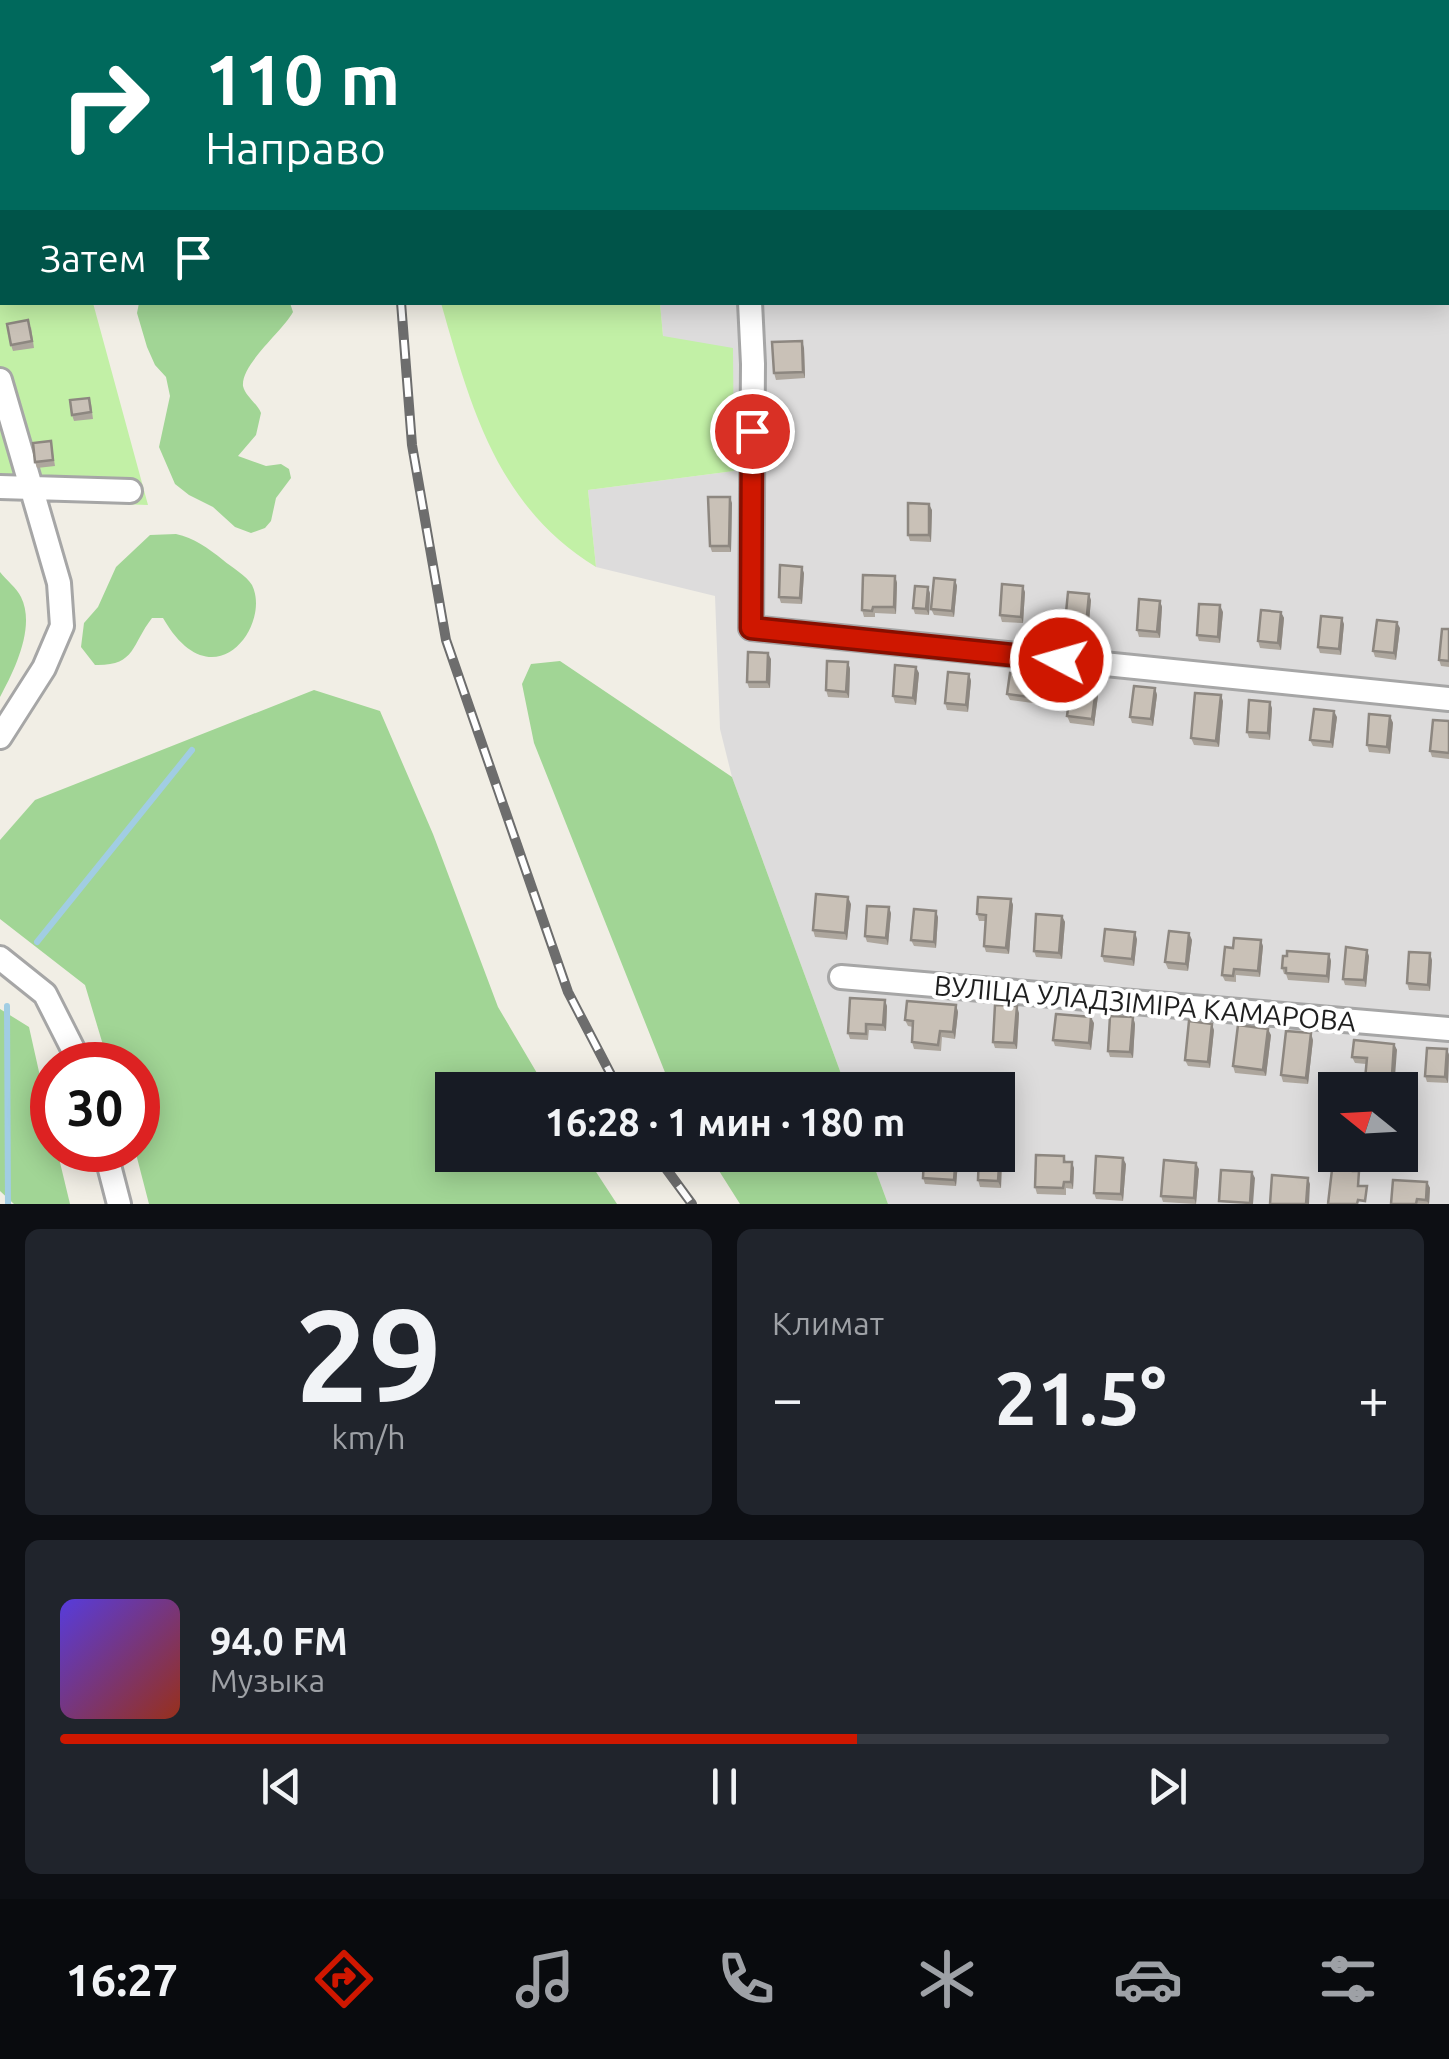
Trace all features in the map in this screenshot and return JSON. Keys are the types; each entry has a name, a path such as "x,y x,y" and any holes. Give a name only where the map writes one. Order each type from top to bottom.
{"street":[{"path":"750,305 751,628 1449,699"},
{"path":"0,380 59,583 62,626 44,668 0,737"},
{"path":"0,487 130,492"},
{"path":"0,958 45,994 69,1042"},
{"name":"ВУЛІЦА УЛАДЗІМІРА КАМАРОВА","path":"841,977 1449,1028"},
{"path":"111,1172 120,1204"}],"shaded area":[{"path":"660,305 1449,305 1449,1204 888,1204 876,1172 1015,1172 1015,1072 840,1072 732,777 720,729 715,596 596,567 588,490 734,471 663,336"}],"green space":[{"path":"0,305 94,305 148,505 0,500"},
{"path":"139,305 291,305 293,312 288,320 244,377 246,393 261,413 256,435 238,456 266,466 281,464 289,469 291,478 276,498 271,521 265,528 251,533 235,527 213,507 175,484 159,447 170,396 166,377 155,365 137,313"},
{"path":"442,305 660,305 663,336 733,348 734,471 588,490 596,567 534,515 511,484 477,417"},
{"path":"176,534 206,548 252,585 256,601 254,619 246,636 234,649 218,656 201,655 182,643 163,618 152,618 126,658 95,665 81,647 84,623 98,607 116,567 150,535"},
{"path":"0,572 21,597 26,622 21,649 0,697"},
{"path":"560,661 732,777 840,1072 665,1072 534,743 522,684 531,664"},
{"path":"314,690 380,711 433,834 498,1007 536,1072 435,1072 435,1172 596,1172 617,1204 149,1204 141,1172 160,1172 160,1042 102,1042 85,985 0,919 0,840 35,800"},
{"path":"0,1009 29,1027 32,1042 30,1172 62,1172 70,1204 14,1204 0,1191"},
{"path":"720,1172 876,1172 888,1204 740,1204"}],"building":[{"path":"28,320 32,341 11,345 7,324"},
{"path":"802,341 803,372 774,373 772,342"},
{"path":"89,398 91,412 72,415 70,400"},
{"path":"51,441 53,460 35,462 33,443"},
{"path":"708,497 730,497 729,546 710,546"},
{"path":"908,503 929,504 929,535 908,535"},
{"path":"780,565 802,567 800,598 779,597"},
{"path":"863,575 895,576 894,607 862,610"},
{"path":"934,578 955,580 952,611 931,609"},
{"path":"1002,584 1023,586 1021,617 1000,615"},
{"path":"915,586 928,587 926,609 913,608"},
{"path":"1068,592 1089,594 1086,625 1065,623"},
{"path":"1139,599 1160,601 1157,632 1137,630"},
{"path":"1199,604 1220,605 1218,637 1197,635"},
{"path":"1261,610 1281,612 1278,643 1258,641"},
{"path":"1321,616 1342,618 1339,649 1318,647"},
{"path":"1377,620 1397,622 1394,653 1373,651"},
{"path":"1442,629 1449,629 1449,661 1439,660"},
{"path":"748,652 768,653 767,682 747,682"},
{"path":"827,661 848,662 846,692 826,690"},
{"path":"895,665 916,667 913,698 893,696"},
{"path":"948,672 969,674 966,705 945,703"},
{"path":"1010,673 1041,677 1038,698 1007,694"},
{"path":"1072,680 1097,682 1092,719 1067,716"},
{"path":"1134,686 1155,688 1151,719 1130,717"},
{"path":"1195,693 1221,695 1216,741 1191,738"},
{"path":"1249,700 1270,702 1268,733 1247,732"},
{"path":"1314,709 1334,711 1331,742 1310,740"},
{"path":"1369,714 1390,716 1387,747 1367,745"},
{"path":"1433,720 1449,721 1449,753 1430,751"},
{"path":"816,894 848,897 845,933 813,930"},
{"path":"978,897 1011,899 1006,948 984,946 986,915 977,914"},
{"path":"867,906 889,907 886,938 865,936"},
{"path":"914,909 936,911 934,942 911,940"},
{"path":"1036,914 1062,916 1059,953 1034,951"},
{"path":"1105,929 1135,932 1132,959 1102,956"},
{"path":"1169,931 1189,933 1186,964 1165,962"},
{"path":"1234,938 1261,940 1258,971 1234,969 1233,976 1222,975 1225,947 1233,948"},
{"path":"1346,947 1367,950 1364,980 1343,979"},
{"path":"1287,951 1329,954 1327,976 1286,973 1286,968 1282,968"},
{"path":"1409,952 1430,953 1428,985 1407,983"},
{"path":"850,998 885,1000 883,1025 866,1024 866,1034 848,1033"},
{"path":"907,1001 956,1005 953,1032 940,1031 938,1045 912,1042 913,1021 905,1020"},
{"path":"995,1005 1017,1006 1014,1043 993,1042"},
{"path":"1056,1014 1091,1017 1089,1043 1053,1040"},
{"path":"1110,1016 1133,1017 1130,1052 1108,1051"},
{"path":"1189,1021 1212,1024 1208,1062 1185,1060"},
{"path":"1238,1025 1268,1029 1263,1070 1233,1066"},
{"path":"1286,1031 1311,1033 1306,1078 1281,1075"},
{"path":"1354,1040 1394,1044 1392,1072 1366,1072 1367,1058 1352,1057"},
{"path":"1427,1048 1447,1049 1445,1077 1425,1076"},
{"path":"1036,1155 1064,1156 1064,1162 1072,1162 1071,1182 1064,1182 1063,1188 1035,1187"},
{"path":"1096,1156 1123,1158 1121,1194 1094,1193"},
{"path":"1164,1160 1196,1163 1194,1198 1161,1196"},
{"path":"1221,1170 1252,1172 1250,1203 1219,1201"},
{"path":"923,1172 955,1172 954,1180 923,1178"},
{"path":"978,1172 999,1172 998,1181 978,1180"},
{"path":"1332,1172 1359,1172 1358,1186 1367,1186 1365,1201 1328,1204"},
{"path":"1272,1175 1308,1178 1306,1204 1270,1204"},
{"path":"1393,1180 1427,1182 1426,1200 1391,1204"}],"waterway":[{"path":"37,942 192,750"},
{"path":"7,1006 8,1204"}],"railway":[{"path":"401,305 412,445 446,640 568,992 610,1072"},
{"path":"668,1172 692,1204"}],"route":[{"path":"752,431 751,628 1061,660"}]}
